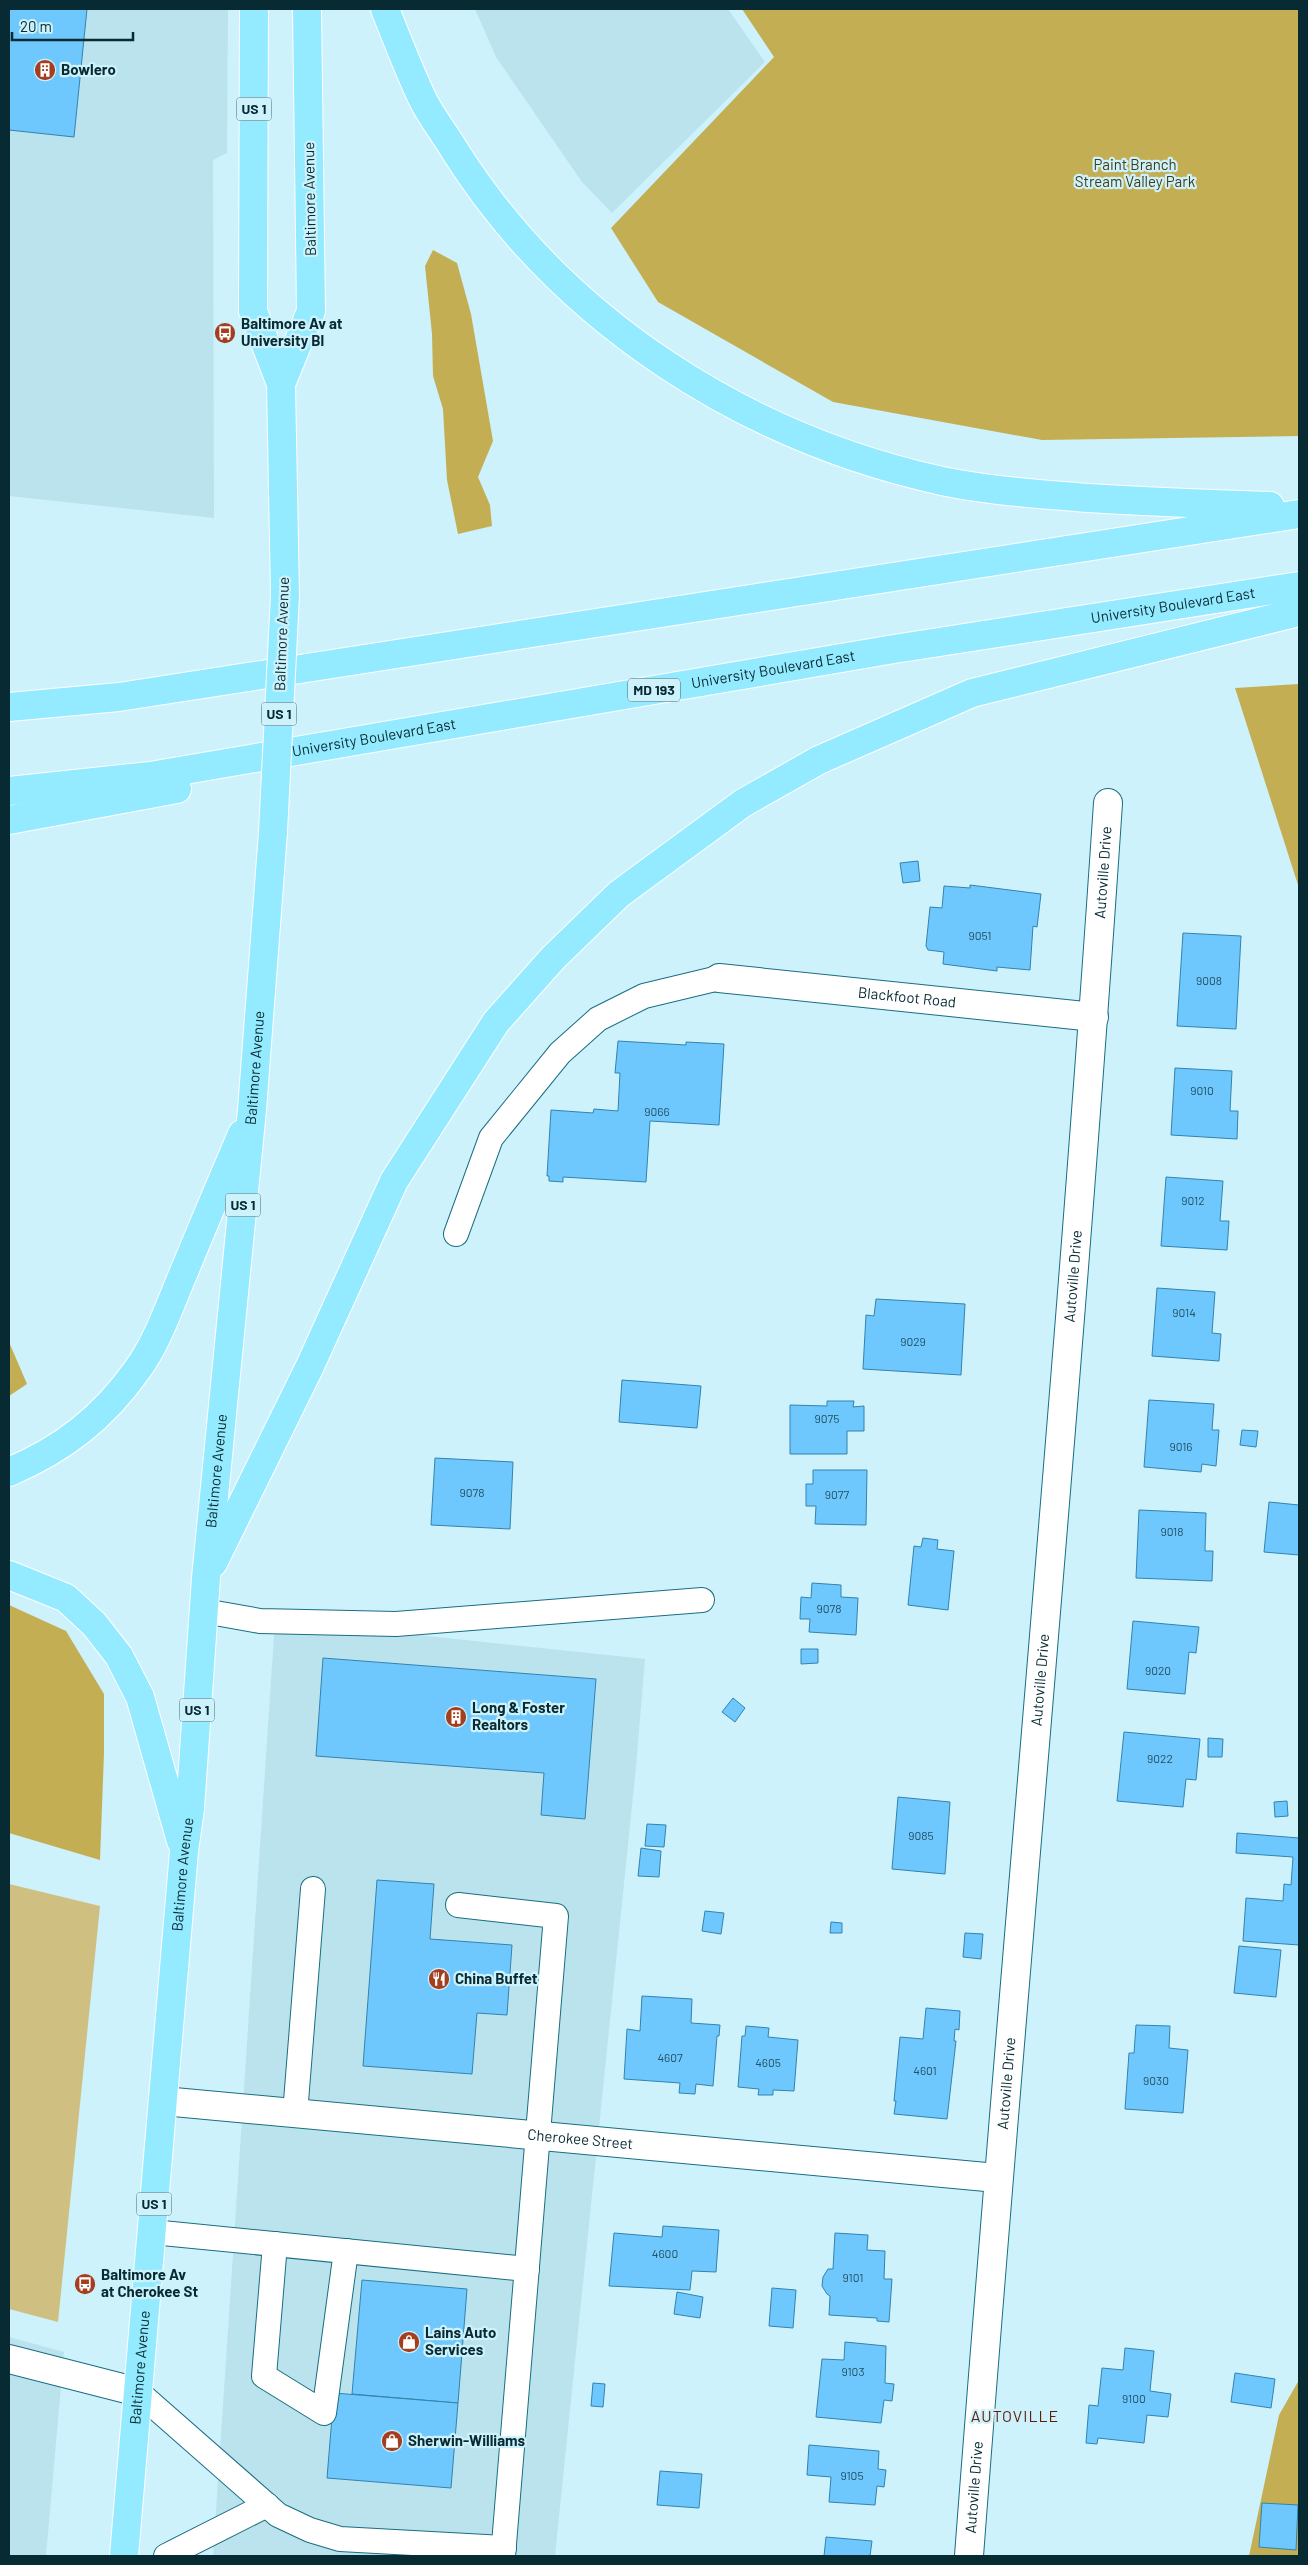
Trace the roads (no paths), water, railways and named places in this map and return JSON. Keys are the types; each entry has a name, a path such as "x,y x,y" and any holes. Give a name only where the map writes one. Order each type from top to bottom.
{"main road":[{"name":"Baltimore Avenue","path":"124,2556 184,1851 190,1810 206,1578 252,1110 274,832 284,596 281,384 253,311 254,9"},
{"name":"Baltimore Avenue","path":"281,384 311,311 307,9"},
{"path":"386,9 424,102 479,189 534,253 606,322 666,366 742,408 831,449 942,481 1023,493 1175,503 1299,506"},
{"path":"9,707 118,697 1299,514"},
{"name":"University Boulevard East","path":"9,790 150,776 691,684 1299,586"},
{"path":"206,1578 310,1366 394,1181 496,1022 553,958 618,894 743,804 811,765 972,693 1299,612"},
{"path":"9,820 377,753 691,684"},
{"path":"9,1472 30,1463 74,1438 106,1408 138,1369 160,1327 252,1110"},
{"path":"9,1575 66,1598 94,1624 119,1656 140,1697 184,1851"}],"street":[{"name":"Autoville Drive","path":"969,2556 997,2178 1094,1018 1108,803"},
{"name":"Blackfoot Road","path":"719,978 1094,1018"},
{"name":"Cherokee Street","path":"163,2101 997,2178"},
{"path":"9,2359 138,2392"}],"lane":[{"path":"456,1234 491,1138 560,1053 598,1019 644,996 719,978"},
{"path":"204,1611 260,1621 396,1624 702,1600"},
{"path":"296,2114 313,1889"},
{"path":"138,2392 278,2515 294,2523 340,2539 503,2552 556,1916 458,1905"},
{"path":"152,2232 527,2269"},
{"path":"275,2244 264,2376 324,2413 346,2251"},
{"path":"166,2556 267,2505"}],"place":[{"name":"Bowlero","path":"45,70"},
{"name":"Baltimore Av at University Bl","path":"225,333"},
{"name":"Long & Foster Realtors","path":"456,1717"},
{"name":"China Buffet","path":"439,1979"},
{"name":"Baltimore Av at Cherokee St","path":"85,2284"},
{"name":"Lains Auto Services","path":"409,2342"},
{"name":"Sherwin-Williams","path":"392,2441"}],"district":[{"name":"AUTOVILLE","path":"1015,2416"}],"park label":[{"name":"Paint Branch Stream Valley Park","path":"1135,174"}]}
